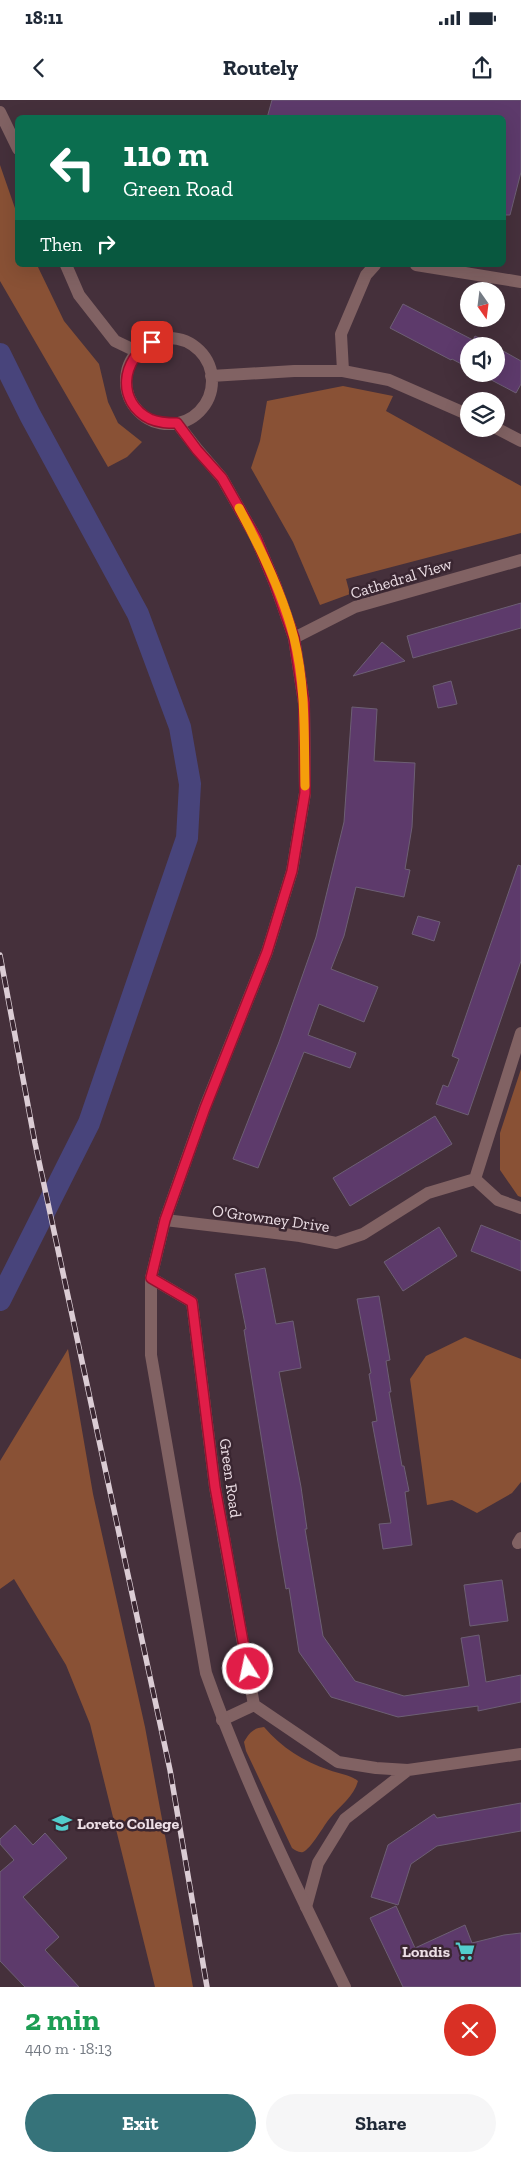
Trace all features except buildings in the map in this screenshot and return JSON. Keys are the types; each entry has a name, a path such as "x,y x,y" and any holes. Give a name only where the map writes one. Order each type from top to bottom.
{"street":[{"path":"0,112 15,143"},
{"path":"67,267 80,295 115,341 138,352"},
{"path":"343,372 341,334 366,275 373,267"},
{"path":"428,267 521,282"},
{"path":"168,338 186,342 198,350 207,362 212,385 205,404 198,412 188,419 177,423 163,423 150,419 139,411 128,393 127,374 129,365 138,352 144,346 160,339 168,338"},
{"path":"211,376 294,371 343,372 389,380 460,410"},
{"path":"177,423 197,450 222,478 256,538 294,638 304,703 305,793 292,871 267,952 205,1108 165,1220 151,1278 151,1355 206,1673 222,1720 344,1987"},
{"path":"505,432 521,440"},
{"name":"Cathedral View","path":"294,638 355,607 521,560"},
{"path":"521,1033 475,1179 498,1200 521,1208"},
{"name":"O'Growney Drive","path":"165,1220 300,1236 336,1243 363,1234 428,1193 475,1179"},
{"name":"Green Road","path":"151,1278 192,1302 215,1487 254,1705"},
{"path":"222,1720 254,1705 338,1762 376,1768 408,1770 521,1754"},
{"path":"306,1907 318,1863 345,1819 408,1770"}],"shaded area":[{"path":"0,165 15,208 15,267 38,267 64,321 99,364 108,402 118,423 142,442 127,457 108,467 0,281"},
{"path":"343,386 393,396 386,411 521,486 521,533 346,579 350,594 320,605 293,542 251,468 260,441 267,401"},
{"path":"521,1069 521,1197 518,1196 500,1170 500,1133"},
{"path":"465,1337 521,1359 521,1482 512,1493 477,1513 452,1500 427,1505 410,1379 426,1356"},
{"path":"68,1349 93,1494 145,1727 193,1987 155,1987 90,1724 66,1665 14,1579 0,1589 0,1461"},
{"path":"264,1727 278,1741 302,1758 358,1781 350,1796 330,1818 310,1846 303,1852 292,1848 246,1751 244,1742 248,1736 254,1730"}],"waterway":[{"path":"0,354 30,415 138,614 180,727 190,784 187,838 89,1123 0,1300"}],"railway":[{"path":"0,955 35,1143 170,1770 207,1987"}],"slow traffic":[{"path":"239,508 256,538 294,638 304,703 305,786"}],"place":[{"name":"Loreto College","path":"62,1823"},
{"name":"Londis","path":"465,1951"}],"route":[{"path":"152,342 138,352 129,365 126,384 128,393 139,411 150,419 163,423 177,423 197,450 222,478 256,538 275,584 294,638 304,703 305,793 292,871 267,952 205,1108 165,1220 151,1278 192,1302 215,1487 248,1669"}]}
